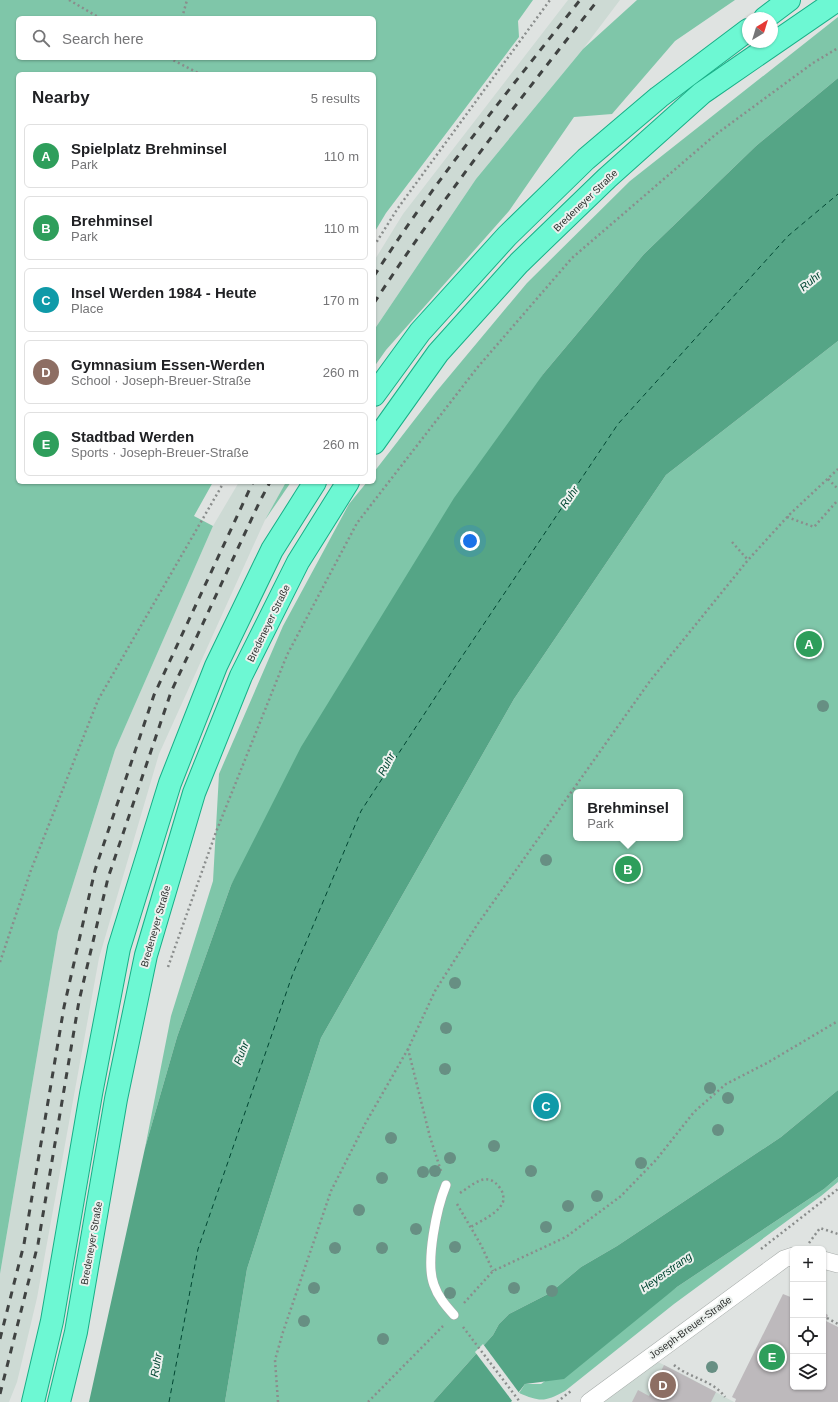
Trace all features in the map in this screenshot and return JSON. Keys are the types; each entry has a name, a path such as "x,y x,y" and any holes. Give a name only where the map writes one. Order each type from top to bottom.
{"main road":[{"path":"773,12 788,0"},
{"name":"Bredeneyer Straße","path":"376,439 438,353 519,262 607,178 702,93 837,0"},
{"path":"376,392 420,332 507,236 586,159 659,97 742,35"},
{"path":"33,1402 52,1321 91,1094 120,948 170,783 216,666 272,550 314,484"},
{"name":"Bredeneyer Straße","path":"59,1402 76,1332 116,1099 146,955 194,793 244,669 298,562 347,484"}],"street":[{"name":"Joseph-Breuer-Straße","path":"589,1402 784,1259 790,1257"},
{"path":"826,1261 838,1264"}],"lane":[{"path":"446,1185 442,1195 436,1224 430,1270 433,1284 439,1297 454,1315"}],"path":[{"path":"69,0 97,16"},
{"path":"183,16 187,0"},
{"path":"376,243 398,208 550,0"},
{"path":"167,972 216,832 287,655 357,523 477,368 572,258 715,135 814,63 838,48"},
{"path":"173,60 196,72"},
{"path":"573,789 650,681 748,560 787,518 838,470"},
{"path":"828,479 838,489"},
{"path":"0,962 31,870 98,700 223,484"},
{"path":"787,518 814,527 838,500"},
{"path":"732,542 748,560"},
{"path":"278,1402 276,1360 279,1346 331,1191 365,1124 408,1049 435,991 481,919 573,789"},
{"path":"368,1402 454,1315 492,1271 566,1237 591,1219 622,1196 656,1160 694,1112 726,1084 773,1059 838,1021"},
{"path":"408,1049 430,1137 446,1185"},
{"path":"471,1227 498,1210 503,1202 503,1192 495,1181 486,1178 477,1181 453,1198 471,1227 492,1271"},
{"path":"779,1235 838,1189"},
{"path":"807,1246 820,1228 838,1234"},
{"path":"827,1318 838,1324"},
{"path":"466,1331 520,1402"},
{"path":"659,1351 680,1370 720,1390 725,1397"}],"shaded area":[{"path":"0,0 533,0 518,21 519,37 386,213 376,230 376,72 16,72 16,484 212,484 194,516 213,526 115,750 58,932 0,1274"},
{"path":"568,0 620,0 583,49 476,179 376,327 376,258 403,214"},
{"path":"637,0 735,0 675,41 612,114 574,117 509,211 386,350 376,364 376,327 476,179 583,49"},
{"path":"838,17 838,78 756,146 644,254 544,373 231,885 177,1037 145,1148 171,1016 213,881 219,774 283,626 349,504 365,484 376,484 376,469 436,392 527,283 630,181"},
{"path":"838,341 838,1090 781,1137 617,1246 581,1267 550,1293 509,1314 499,1324 493,1335 433,1402 225,1402 247,1269 321,1038 514,699 666,475"},
{"path":"238,484 285,484 265,520 159,754 99,958 37,1298 17,1382 9,1402 0,1402 0,1274 58,932 115,750 213,526"},
{"path":"285,484 290,484 265,520"},
{"path":"838,1177 838,1182 821,1196 674,1304 565,1391 542,1400 519,1393 525,1384 541,1384 677,1287 824,1189"},
{"path":"656,1361 688,1377 734,1402 601,1402"}],"water":[{"name":"Ruhr","path":"838,78 838,341 666,475 514,699 321,1038 247,1269 225,1402 89,1402 145,1148 177,1037 231,885 301,747 454,498 544,373 644,254 756,146"},
{"name":"Heyerstrang","path":"838,1090 838,1177 824,1189 677,1287 564,1379 525,1384 511,1402 433,1402 493,1335 499,1324 509,1314 550,1293 581,1267 617,1246 781,1137"}],"pier":[{"path":"483,1344 520,1394 513,1402 475,1352"}],"building":[{"path":"783,1294 790,1297 790,1390 826,1390 826,1321 838,1327 838,1402 735,1402 736,1399 732,1397"},
{"path":"664,1365 716,1392 711,1402 632,1402 638,1390 649,1396"}],"ferry route":[{"path":"169,1402 198,1249 292,976 361,811 457,664 618,424 788,236 838,194"}],"railway":[{"path":"376,273 422,205 448,170 500,101 580,0"},
{"path":"376,300 427,225 511,111 598,0"},
{"path":"0,1339 24,1244 64,1007 95,870 154,695 252,484"},
{"path":"0,1394 38,1244 79,1001 108,878 171,692 269,484"}],"place":[{"name":"Spielplatz Brehminsel","path":"809,644"},
{"name":"Brehminsel","path":"628,869"},
{"name":"Insel Werden 1984 - Heute","path":"546,1106"},
{"name":"Stadtbad Werden","path":"772,1357"},
{"name":"Gymnasium Essen-Werden","path":"663,1385"}]}
